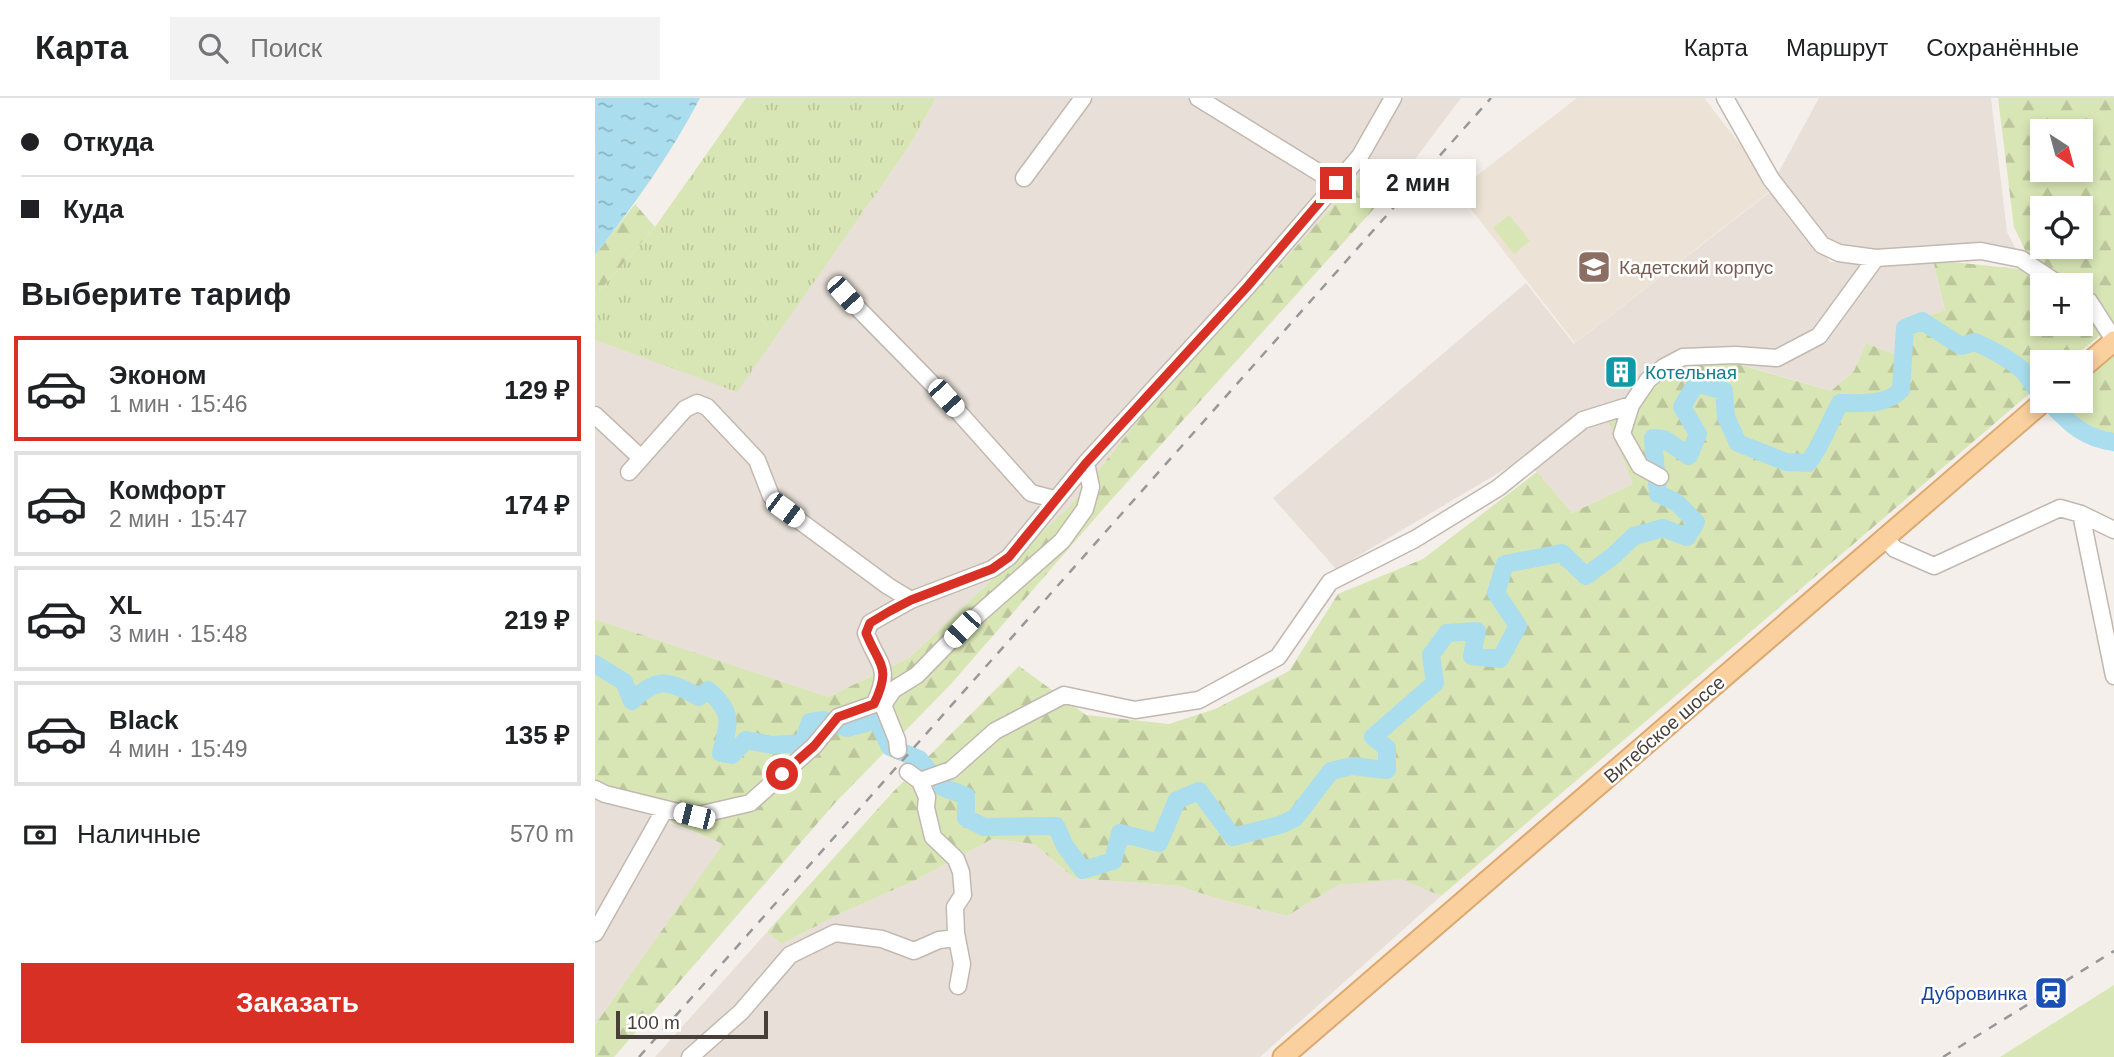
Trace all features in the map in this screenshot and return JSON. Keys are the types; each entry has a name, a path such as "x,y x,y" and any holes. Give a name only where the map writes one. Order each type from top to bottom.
{"main road":[{"path":"2093,359 2114,340"},
{"name":"Витебское шоссе","path":"1283,1057 2030,413"}],"street":[{"path":"1024,178 1083,98"},
{"path":"1198,98 1336,183"},
{"path":"595,789 605,794 694,816 750,803 814,746 838,717 874,704 884,683 877,654 866,633 870,623 911,600 992,569 1009,557 1054,499 1247,287 1360,156 1393,98"},
{"path":"1725,98 1771,179 1822,245 1839,253 1876,258 1981,251 2021,259 2042,273"},
{"path":"1660,477 1640,466 1622,434 1631,405 1648,380 1683,357 1736,355 1777,359 1819,336 1876,258"},
{"path":"845,295 946,398 1031,493 1054,499"},
{"path":"2093,307 2114,340"},
{"path":"629,472 685,409 697,403 707,407 757,460 771,496 785,510 911,600"},
{"path":"958,986 961,964 955,907 963,895 961,872 956,859 933,837 926,808 927,797 914,776 951,770 995,731 1064,695 1135,710 1199,700 1278,657 1330,582 1415,538 1499,488 1583,421 1631,405"},
{"path":"595,415 641,458"},
{"path":"888,723 883,705 893,690 917,675 962,629 1062,541 1085,509 1091,487 1086,463"},
{"path":"1884,537 1895,549 1934,566 2060,508 2081,514 2114,530"},
{"path":"2081,514 2114,676"},
{"path":"874,704 878,714 894,732 898,750"},
{"path":"595,933 664,809"},
{"path":"689,1057 741,1012 790,955 835,933 883,939 914,951 939,940 957,939"}],"shaded area":[{"path":"936,98 1461,98 1398,182 1375,159 1168,383 1070,506 909,658 828,697 595,619 595,340 737,391 910,145"},
{"name":"Кадетский корпус","path":"1577,98 1704,98 1774,188 1575,343 1457,191"},
{"path":"1819,98 1991,98 2007,232 2018,253 1997,247 1940,245 1870,252 1851,250 1827,242 1777,175"},
{"path":"1774,189 1830,262 1882,265 1933,260 1945,312 1894,354 1866,343 1854,371 1831,391 1725,360 1633,484 1572,513 1524,458 1336,569 1273,498 1526,283 1574,344"},
{"path":"595,794 724,844 595,1025"},
{"path":"992,839 1034,844 1074,878 1179,886 1287,916 1337,885 1402,878 1441,896 1260,1057 655,1057 767,932 782,944 839,914 916,880"}],"green space":[{"path":"746,98 936,98 910,145 737,392 595,340 595,296 655,227"},
{"path":"1998,98 2114,98 2114,333 2093,306 2093,273 2050,273 2034,259 2093,259 2093,196 2030,196 2030,256 2014,227"},
{"path":"1375,159 1398,182 1111,500 951,684 835,803 614,1057 595,1057 595,1025 723,844 595,794 595,619 828,697 909,658 1070,506 1168,383"},
{"path":"635,204 655,227 595,296 595,255"},
{"path":"1509,215 1530,241 1514,254 1493,228"},
{"path":"1933,260 2019,269 2030,275 2030,336 2093,336 2093,324 2100,335 2082,350 2030,350 2030,393 1441,896 1402,879 1338,885 1287,916 1179,886 1074,878 1034,844 992,839 916,880 839,914 782,944 767,932 892,793 1019,666 1086,715 1169,724 1215,709 1289,671 1338,594 1423,559 1537,472 1572,513 1633,484 1609,422 1675,366 1724,360 1831,391 1854,371 1866,343 1894,354 1902,322 1945,311"},
{"path":"2114,355 2114,452 2067,413 2093,413 2093,373"},
{"path":"2114,985 2114,1057 2000,1057"}],"water":[{"path":"595,98 700,98 651,179 595,255"}],"waterway":[{"path":"595,664 624,682 632,701 657,685 679,687 699,697 708,690 722,704 727,718 721,753 732,755 746,740 772,745 803,743 810,722 823,720 847,728 877,720 890,747 919,759 942,787 966,796 966,818 984,827 1056,826 1065,846 1083,870 1113,861 1120,833 1159,843 1177,800 1199,791 1233,837 1280,825 1295,818 1331,771 1352,766 1387,770 1387,748 1373,737 1435,683 1431,655 1447,633 1477,631 1472,656 1500,659 1518,626 1496,593 1505,564 1562,553 1586,576 1634,536 1663,528 1687,537 1696,522 1676,502 1658,494 1653,438 1664,439 1689,456 1698,434 1682,407 1696,383 1724,391 1726,417 1738,443 1786,462 1808,463 1840,403 1880,401 1901,390 1905,328 1922,321 1961,346 1975,342 1994,351 2020,368 2030,380"},
{"path":"2061,413 2085,433 2114,442"}],"railway":[{"path":"639,1057 1491,98"},
{"path":"1943,1057 2114,951"}],"place":[{"name":"Кадетский корпус","path":"1594,267"},
{"name":"Котельная","path":"1621,372"},
{"name":"Дубровинка","path":"2051,993"}],"route":[{"path":"782,774 814,746 838,717 874,704 884,683 882,667 866,633 870,623 911,600 992,569 1009,557 1054,499 1247,287 1336,183"}]}
